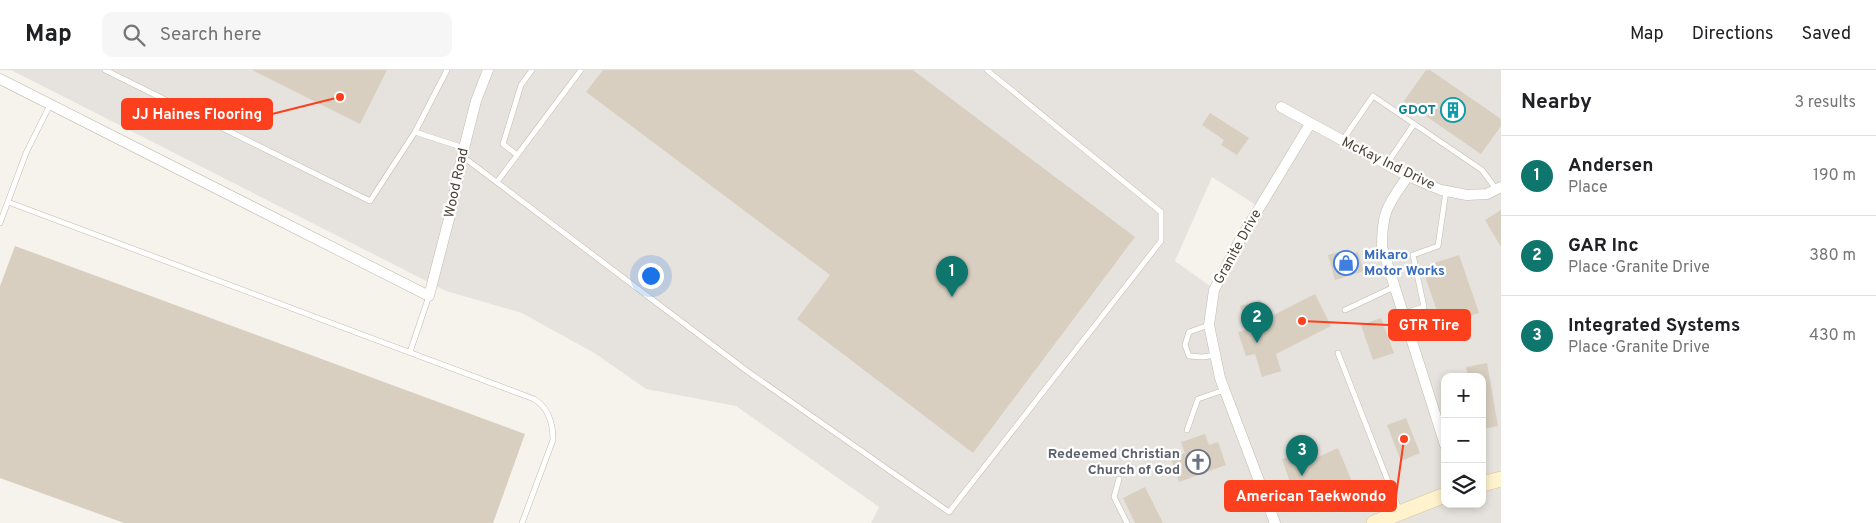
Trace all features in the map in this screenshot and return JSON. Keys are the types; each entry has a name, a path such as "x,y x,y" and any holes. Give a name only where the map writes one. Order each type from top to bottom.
{"main road":[{"path":"1486,483 1501,479"},
{"path":"1374,523 1441,497"}],"street":[{"name":"Wood Road","path":"430,296 476,101 488,70"},
{"path":"0,79 430,296"},
{"name":"McKay Ind Drive","path":"1281,107 1386,165 1446,191 1466,196 1487,194 1498,188"},
{"name":"Granite Drive","path":"1275,523 1224,390 1209,325 1214,290 1240,238 1310,124"},
{"path":"1408,176 1386,208 1382,228 1382,247 1441,432"}],"lane":[{"path":"105,70 370,201 415,132 447,70"},
{"path":"517,155 503,144 521,85 532,70"},
{"path":"497,182 581,70"},
{"path":"415,132 463,152 497,182 747,371 949,512 1162,241 1161,212 987,70"},
{"path":"1342,141 1373,96 1482,170 1498,188"},
{"path":"0,223 26,153 50,104"},
{"path":"1386,165 1414,124"},
{"path":"1402,314 1424,307 1413,255 1438,246 1446,191"},
{"path":"8,202 410,352 543,404 553,428 553,440 522,523"},
{"path":"1345,310 1394,287"},
{"path":"410,352 430,296"},
{"path":"1209,325 1189,332 1184,345 1189,356 1203,357 1215,355"},
{"path":"1338,353 1400,512"},
{"path":"1187,430 1198,398 1224,390"},
{"path":"1119,479 1114,497 1127,523"}],"shaded area":[{"path":"11,70 1501,70 1501,523 871,523 879,507 736,406 646,389 596,354 522,313 446,291","holes":["1212,177 1259,207 1214,289 1175,261"]}],"building":[{"path":"252,70 387,70 360,124"},
{"path":"603,70 913,70 1135,237 973,453 797,319 830,275 586,92"},
{"name":"GDOT","path":"1426,70 1430,70 1501,119 1501,126 1481,154 1404,101"},
{"path":"1210,113 1249,138 1237,155 1221,145 1224,140 1202,125"},
{"path":"1501,210 1501,247 1485,220"},
{"path":"15,246 525,434 493,523 124,523 0,478 0,286"},
{"name":"Mikaro Motor Works","path":"1348,249 1350,254 1358,252 1364,271 1335,280 1328,255"},
{"path":"1459,255 1479,313 1450,322 1448,317 1440,320 1422,267"},
{"path":"1315,294 1331,326 1276,354 1281,371 1262,377 1255,354 1246,356 1238,332 1247,330 1240,306 1260,300 1266,319"},
{"path":"1381,318 1394,353 1373,360 1361,325"},
{"path":"1487,363 1498,426 1486,428 1486,373 1467,373 1466,367"},
{"path":"1406,418 1420,453 1401,461 1387,425"},
{"name":"Redeemed Christian Church of God","path":"1205,434 1209,445 1218,442 1226,465 1179,482 1171,458 1185,453 1181,442"},
{"path":"1338,448 1353,484 1334,492 1333,489 1297,502 1282,459 1307,450 1311,460"},
{"path":"1145,487 1163,523 1135,523 1123,498"}],"place":[{"name":"JJ Haines Flooring","path":"340,97"},
{"name":"GDOT","path":"1453,110"},
{"name":"Mikaro Motor Works","path":"1346,263"},
{"name":"Andersen","path":"952,297"},
{"name":"GTR Tire","path":"1302,321"},
{"name":"GAR Inc","path":"1257,343"},
{"name":"American Taekwondo","path":"1404,439"},
{"name":"Redeemed Christian Church of God","path":"1198,462"},
{"name":"Integrated Systems","path":"1302,476"}]}
